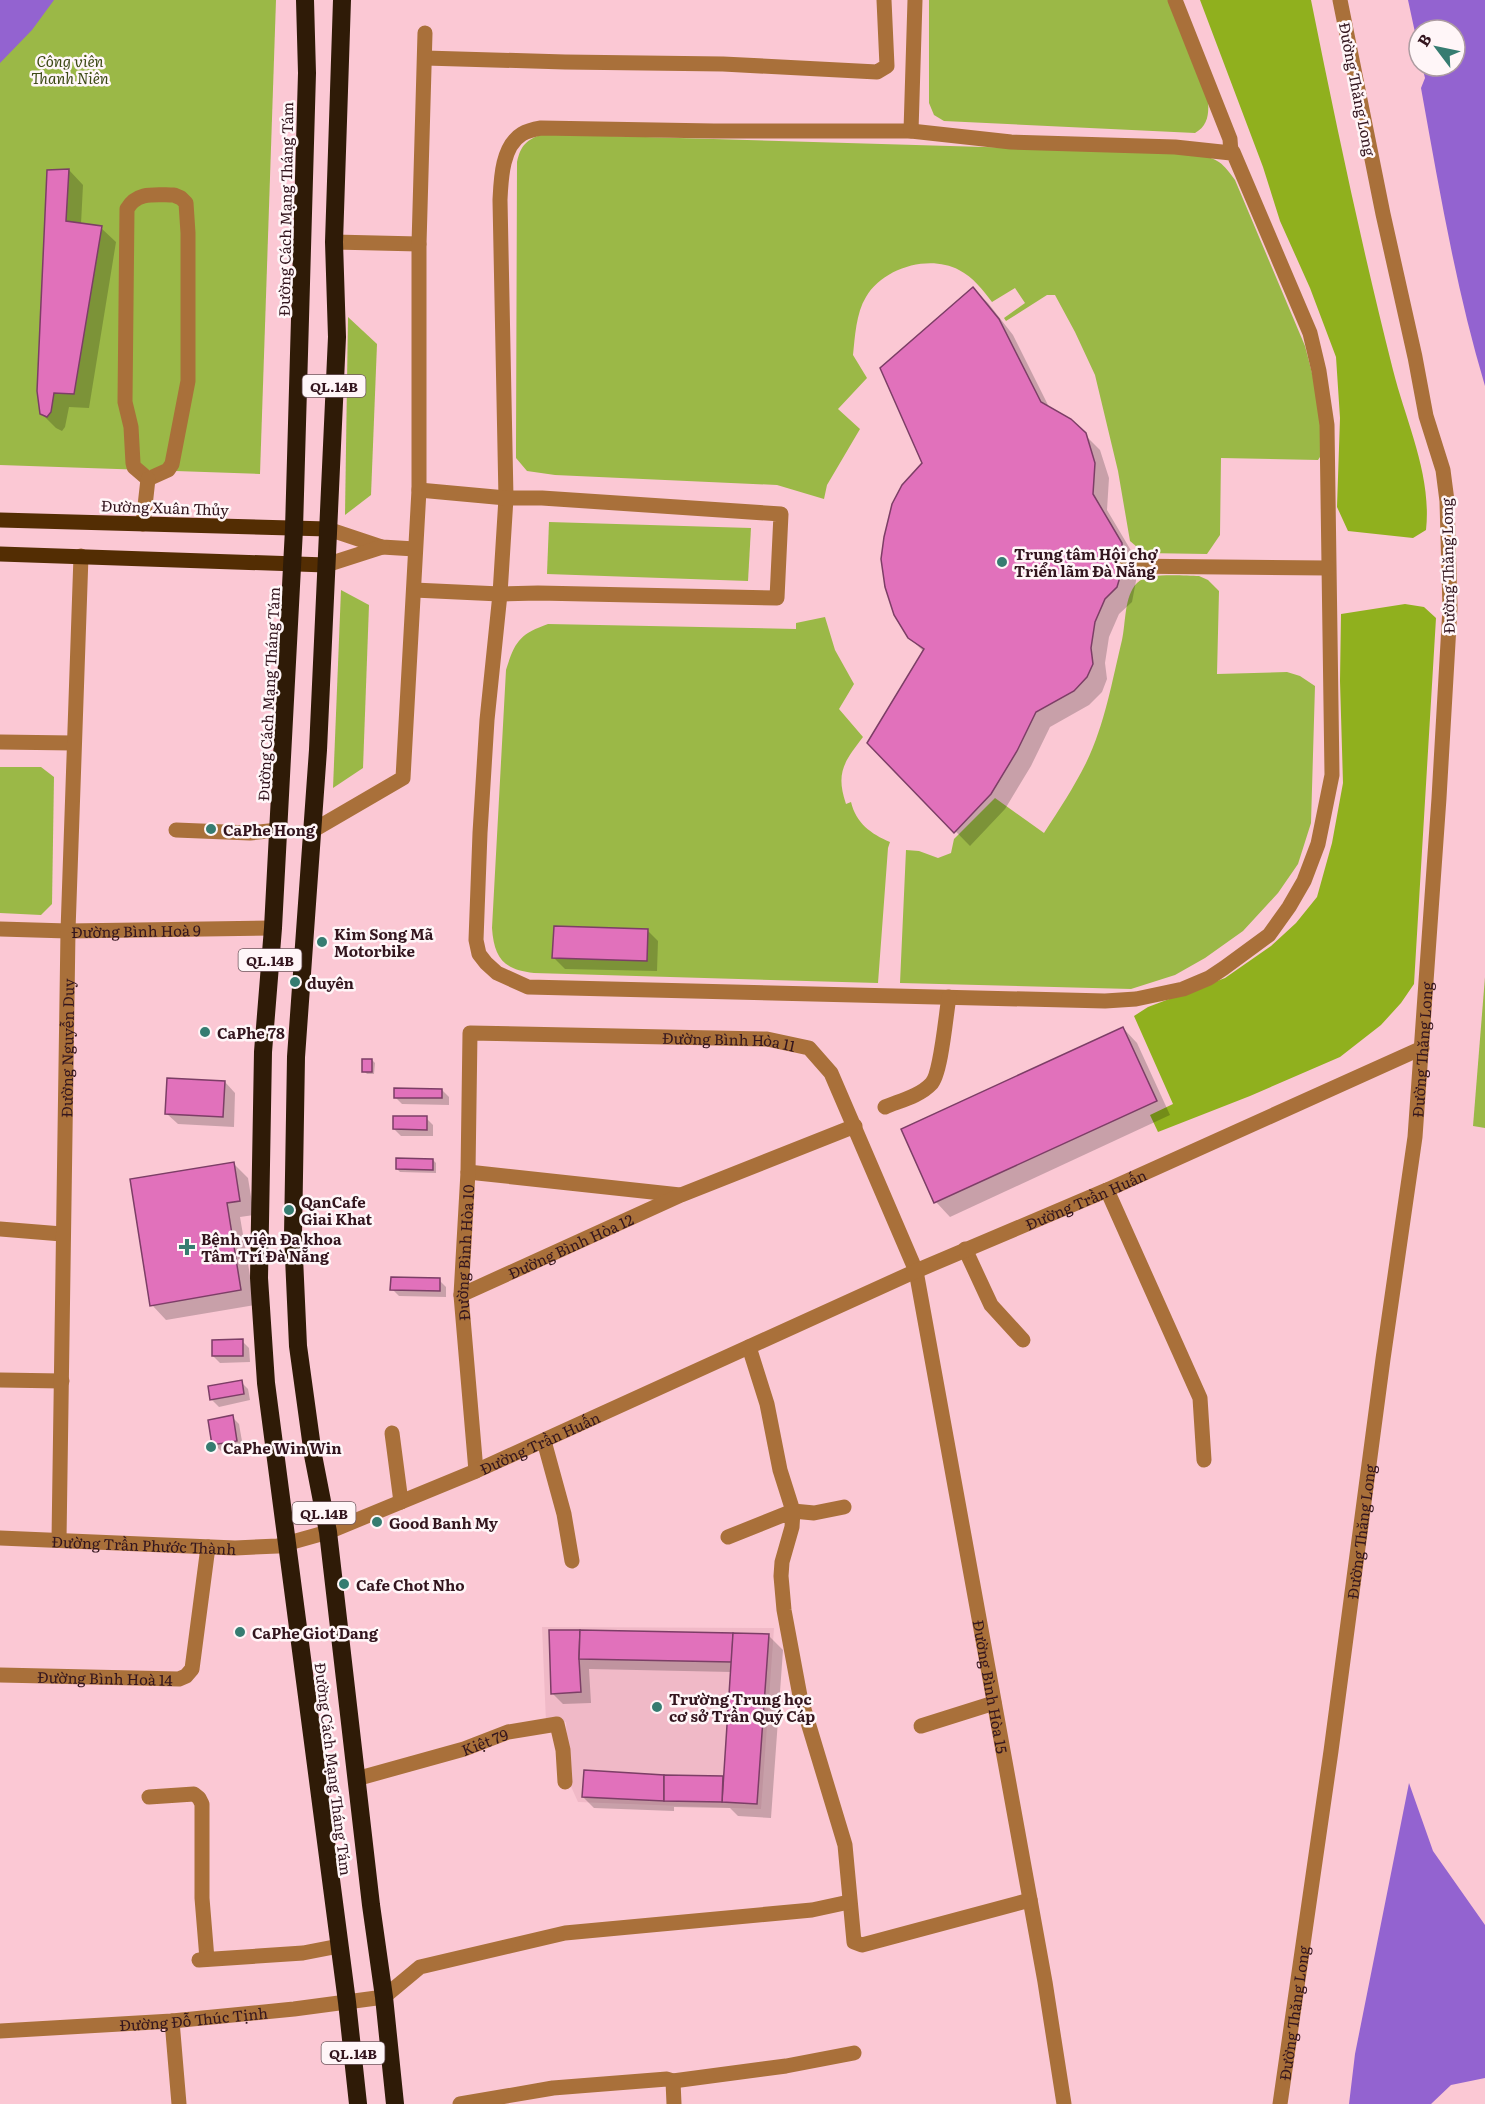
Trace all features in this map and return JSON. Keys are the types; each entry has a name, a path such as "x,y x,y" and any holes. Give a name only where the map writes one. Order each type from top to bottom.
{"highway":[{"name":"Đường Cách Mạng Tháng Tám","path":"305,0 307,73 293,564 273,928 263,1052 259,1278 266,1383 347,2002 358,2104"},
{"name":"Đường Cách Mạng Tháng Tám","path":"342,0 334,242 337,337 312,831 296,1057 293,1234 298,1346 313,1455 328,1532 395,2104"}],"main road":[{"name":"Đường Xuân Thủy","path":"0,520 328,529"},
{"path":"0,554 326,565"}],"street":[{"path":"425,58 723,64 877,72 886,66 884,0"},
{"path":"911,131 915,0"},
{"path":"1176,0 1230,139 1231,153"},
{"name":"Đường Thăng Long","path":"1280,2104 1415,1137 1450,608 1447,501 1443,470 1426,416 1340,0"},
{"path":"312,831 403,778 419,490 419,244 425,33"},
{"path":"541,128 911,131 1011,142 1152,146 1231,153 1233,152 1310,333 1319,371 1327,425 1332,775 1320,836 1304,881 1269,935 1209,978 1183,989 1156,996 1105,1001 528,987 497,973 479,954 476,920 488,720 506,498 501,178 506,156 514,142 522,134 541,128"},
{"path":"174,195 186,203 188,381 172,464 168,470 148,479 134,467 131,427 125,402 128,209 131,202 139,196 174,195"},
{"path":"334,242 419,244"},
{"path":"143,524 148,479"},
{"path":"414,590 500,594 777,598 781,514 542,498 506,498 419,490"},
{"path":"328,529 382,547 415,549"},
{"path":"326,565 382,547"},
{"name":"Đường Nguyễn Duy","path":"59,1540 68,931 81,556"},
{"path":"1122,566 1328,568"},
{"path":"0,742 73,743"},
{"path":"176,830 250,833 278,830"},
{"name":"Đường Bình Hoà 9","path":"0,929 68,931 273,928"},
{"path":"885,1107 925,1089 934,1082 949,997"},
{"name":"Đường Bình Hòa 11","path":"470,1033 767,1039 809,1048 831,1073 916,1271"},
{"name":"Đường Bình Hòa 10","path":"470,1033 468,1172 461,1295 476,1471"},
{"name":"Đường Trần Huấn","path":"328,1532 544,1441 916,1271 1107,1190 1422,1048"},
{"name":"Đường Bình Hòa 12","path":"461,1295 681,1195 855,1126"},
{"name":"Đường Bình Hòa 12","path":"468,1172 681,1195"},
{"path":"1107,1190 1200,1398 1204,1460"},
{"path":"0,1229 62,1234"},
{"path":"965,1250 991,1305 1023,1340"},
{"name":"Đường Bình Hòa 15","path":"916,1271 1030,1900 1064,2104"},
{"path":"749,1347 767,1404 780,1470 793,1511 792,1527 781,1569 784,1610 800,1696 842,1831 847,1860 852,1938 857,1944 862,1945 1030,1900"},
{"path":"0,1380 62,1382"},
{"path":"392,1433 401,1502"},
{"path":"544,1441 564,1514 572,1561"},
{"path":"728,1537 793,1511 814,1513 844,1507"},
{"name":"Đường Trần Phước Thành","path":"0,1538 208,1547 278,1546 328,1532"},
{"name":"Đường Bình Hoà 14","path":"0,1675 179,1679 186,1676 192,1668 208,1547"},
{"path":"921,1726 994,1703"},
{"name":"Kiệt 79","path":"356,1779 464,1749 508,1732 557,1724 563,1750 565,1782"},
{"path":"148,1797 194,1794 200,1798 202,1804 201,1959 303,1953 339,1946"},
{"path":"384,1997 420,1967 565,1933 812,1910 849,1902"},
{"name":"Đường Đỗ Thúc Tịnh","path":"0,2031 172,2021 384,1997"},
{"path":"172,2021 179,2104"},
{"path":"460,2104 553,2088 667,2079 673,2081 786,2066 854,2053"},
{"path":"673,2081 674,2104"}],"shaded area":[{"path":"0,0 54,0 32,30 0,63"},
{"path":"1408,0 1485,0 1485,386 1457,275 1421,88 1425,78 1467,78 1467,18 1412,18"},
{"name":"Trường Trung học cơ sở Trần Quý Cáp","path":"542,1627 774,1628 761,1809 578,1802 569,1782 566,1722 546,1722"},
{"path":"1409,1783 1433,1851 1485,1925 1485,2078 1451,2085 1431,2104 1349,2104 1355,2054"}],"green space":[{"name":"Công viên Thanh Niên","path":"0,0 276,0 260,474 0,465"},
{"path":"929,0 1168,0 1208,100 1208,115 1205,123 1195,133 944,121 934,115 929,103"},
{"path":"1200,0 1311,0 1371,278 1393,370 1422,469 1427,509 1426,530 1413,538 1348,531 1337,507 1340,418 1336,357 1310,288 1280,221 1263,167"},
{"path":"543,134 1192,153 1213,159 1221,164 1235,180 1305,346 1320,404 1320,457 1318,460 1221,458 1220,535 1207,554 1144,553 1130,541 1118,471 1095,375 1055,295 1047,295 1006,321 1004,318 1025,303 1015,288 992,302 969,276 947,265 934,263 895,271 874,287 863,303 856,325 853,355 867,378 838,409 860,429 827,485 824,499 777,485 555,475 527,471 516,458 517,162 525,144"},
{"path":"348,317 377,344 371,495 345,515"},
{"path":"549,522 751,528 748,581 547,574"},
{"path":"1199,576 1208,580 1219,591 1217,674 1287,672 1300,676 1315,686 1311,823 1298,864 1278,893 1243,931 1205,958 1175,975 1131,989 900,983 906,850 919,851 938,858 951,853 954,839 995,798 1044,833 1093,748 1107,702 1133,588 1137,583 1149,577"},
{"path":"341,590 369,605 363,768 333,788"},
{"path":"1405,604 1424,607 1436,618 1414,984 1381,1025 1340,1057 1158,1132 1150,1115 1173,1104 1134,1016 1148,1007 1225,978 1271,946 1296,923 1317,897 1332,843 1343,783 1341,614"},
{"path":"825,617 835,650 854,684 839,709 863,737 847,760 842,775 841,783 846,804 851,802 865,827 890,842 878,983 534,973 515,969 502,960 495,947 492,928 506,670 512,652 520,640 531,631 548,624 796,629 796,623"},
{"path":"0,767 41,767 54,777 52,904 41,915 0,913"},
{"path":"1485,977 1485,1128 1473,1126"}],"building":[{"path":"69,169 66,221 102,226 74,394 54,393 51,412 47,417 40,414 37,391 47,170"},
{"name":"Trung tâm Hội chợ Triển lãm Đà Nẵng","path":"973,287 999,319 1041,402 1071,419 1086,433 1095,463 1093,494 1122,543 1123,567 1117,587 1105,599 1095,622 1091,648 1093,664 1087,677 1074,691 1036,712 1017,751 991,794 954,833 867,743 924,649 908,638 894,615 885,587 881,559 892,504 902,485 922,463 880,368"},
{"path":"554,926 648,929 647,961 552,958"},
{"path":"1123,1027 1157,1101 934,1203 901,1129"},
{"path":"362,1059 372,1059 372,1072 362,1072"},
{"path":"167,1078 225,1081 223,1117 165,1114"},
{"path":"394,1088 442,1089 442,1098 394,1098"},
{"path":"393,1116 427,1116 427,1130 393,1129"},
{"path":"396,1158 433,1159 433,1170 396,1169"},
{"name":"Bệnh viện Đa khoa Tâm Trí Đà Nẵng","path":"234,1162 240,1201 227,1203 241,1290 150,1306 130,1179"},
{"path":"391,1277 440,1278 440,1291 390,1290"},
{"path":"243,1339 243,1356 212,1356 212,1340"},
{"path":"242,1380 244,1394 210,1400 208,1386"},
{"path":"233,1415 237,1441 212,1445 208,1420"},
{"path":"549,1630 580,1630 581,1692 551,1694"},
{"path":"580,1630 733,1633 732,1662 579,1659"},
{"path":"733,1633 769,1634 757,1804 722,1802"},
{"path":"584,1770 664,1775 664,1801 582,1797"},
{"path":"664,1775 723,1776 722,1802 664,1801"}],"place":[{"name":"Trung tâm Hội chợ Triển lãm Đà Nẵng","path":"1002,562"},
{"name":"CaPhe Hong","path":"211,829"},
{"name":"Kim Song Mã Motorbike","path":"322,942"},
{"name":"duyên","path":"295,982"},
{"name":"CaPhe 78","path":"205,1032"},
{"name":"QanCafe Giai Khat","path":"289,1210"},
{"name":"Bệnh viện Đa khoa Tâm Trí Đà Nẵng","path":"187,1247"},
{"name":"CaPhe Win Win","path":"211,1447"},
{"name":"Good Banh My","path":"377,1522"},
{"name":"Cafe Chot Nho","path":"344,1584"},
{"name":"CaPhe Giot Dang","path":"240,1632"},
{"name":"Trường Trung học cơ sở Trần Quý Cáp","path":"657,1707"}]}
